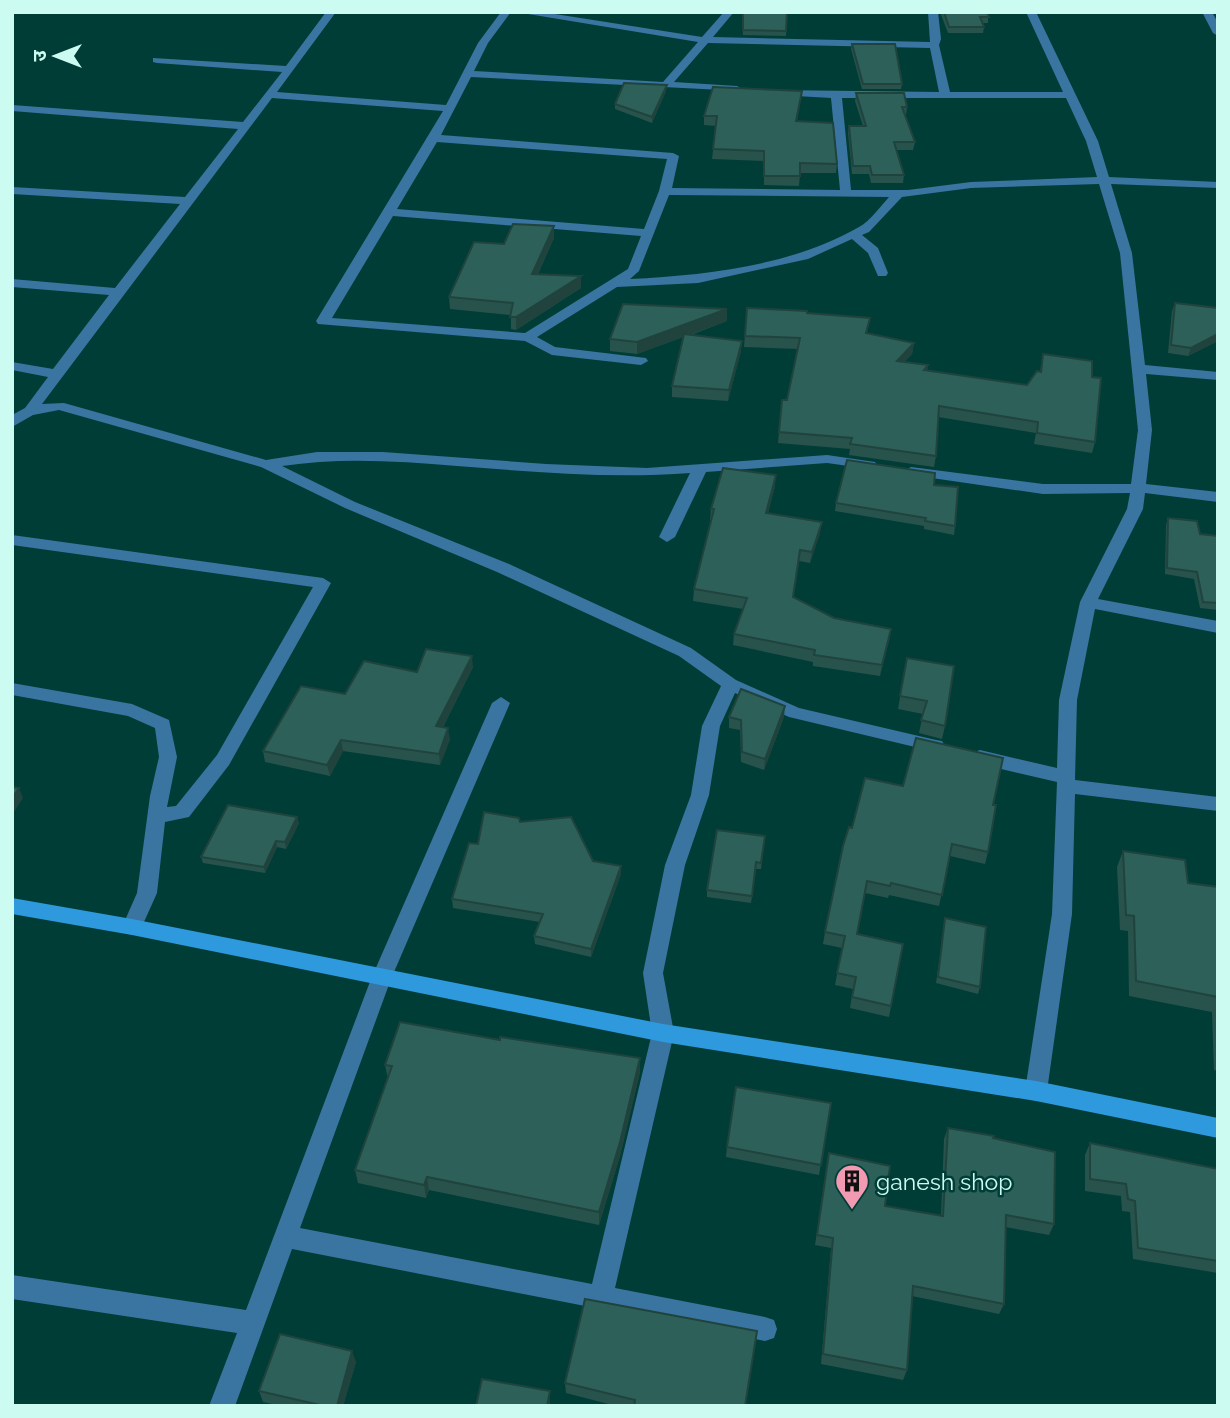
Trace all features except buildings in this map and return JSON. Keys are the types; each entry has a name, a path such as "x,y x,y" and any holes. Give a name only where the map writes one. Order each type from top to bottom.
{"street":[{"path":"12,423 32,408 117,292 271,95 331,12"},
{"path":"506,12 483,43 434,138 323,321 527,337 552,351 641,362"},
{"path":"521,12 705,40 934,45"},
{"path":"666,85 729,12"},
{"path":"933,12 936,39 934,45 945,95"},
{"path":"1031,12 1092,141 1126,253 1145,430 1135,509 1088,602 1068,700 1062,914 1036,1091"},
{"path":"1207,12 1218,33"},
{"path":"157,61 290,69"},
{"path":"468,74 743,90"},
{"path":"769,91 836,95 1069,95"},
{"path":"271,95 450,108"},
{"path":"836,95 846,194"},
{"path":"12,108 246,126"},
{"path":"434,138 673,156 665,191 633,271 527,337"},
{"path":"665,191 899,194 971,185 1104,180 1218,185"},
{"path":"12,190 188,201"},
{"path":"615,283 698,279 804,256 865,229 899,194"},
{"path":"388,212 649,233"},
{"path":"853,234 874,251 883,273"},
{"path":"12,283 117,292"},
{"path":"12,366 57,374"},
{"path":"1139,369 1218,376"},
{"path":"32,408 59,406 266,464 351,505 503,568 685,652 730,684 795,713 1065,782 1218,804"},
{"path":"266,464 317,456 383,456 546,468 647,472 827,459 1043,489 1138,488 1218,497"},
{"path":"667,537 700,469"},
{"path":"12,540 323,583 223,760 182,812 157,816"},
{"path":"1088,602 1218,627"},
{"path":"600,1299 663,1033 653,973 675,865 700,795 711,726 730,684"},
{"path":"12,689 132,710 163,724 168,757 147,893 132,927"},
{"path":"222,1406 381,979 501,703"},
{"path":"12,906 132,927 381,979 663,1033 1036,1091 1218,1128"},
{"path":"285,1236 765,1329"},
{"path":"12,1287 253,1323"}],"place":[{"name":"ganesh shop","path":"852,1211"}]}
